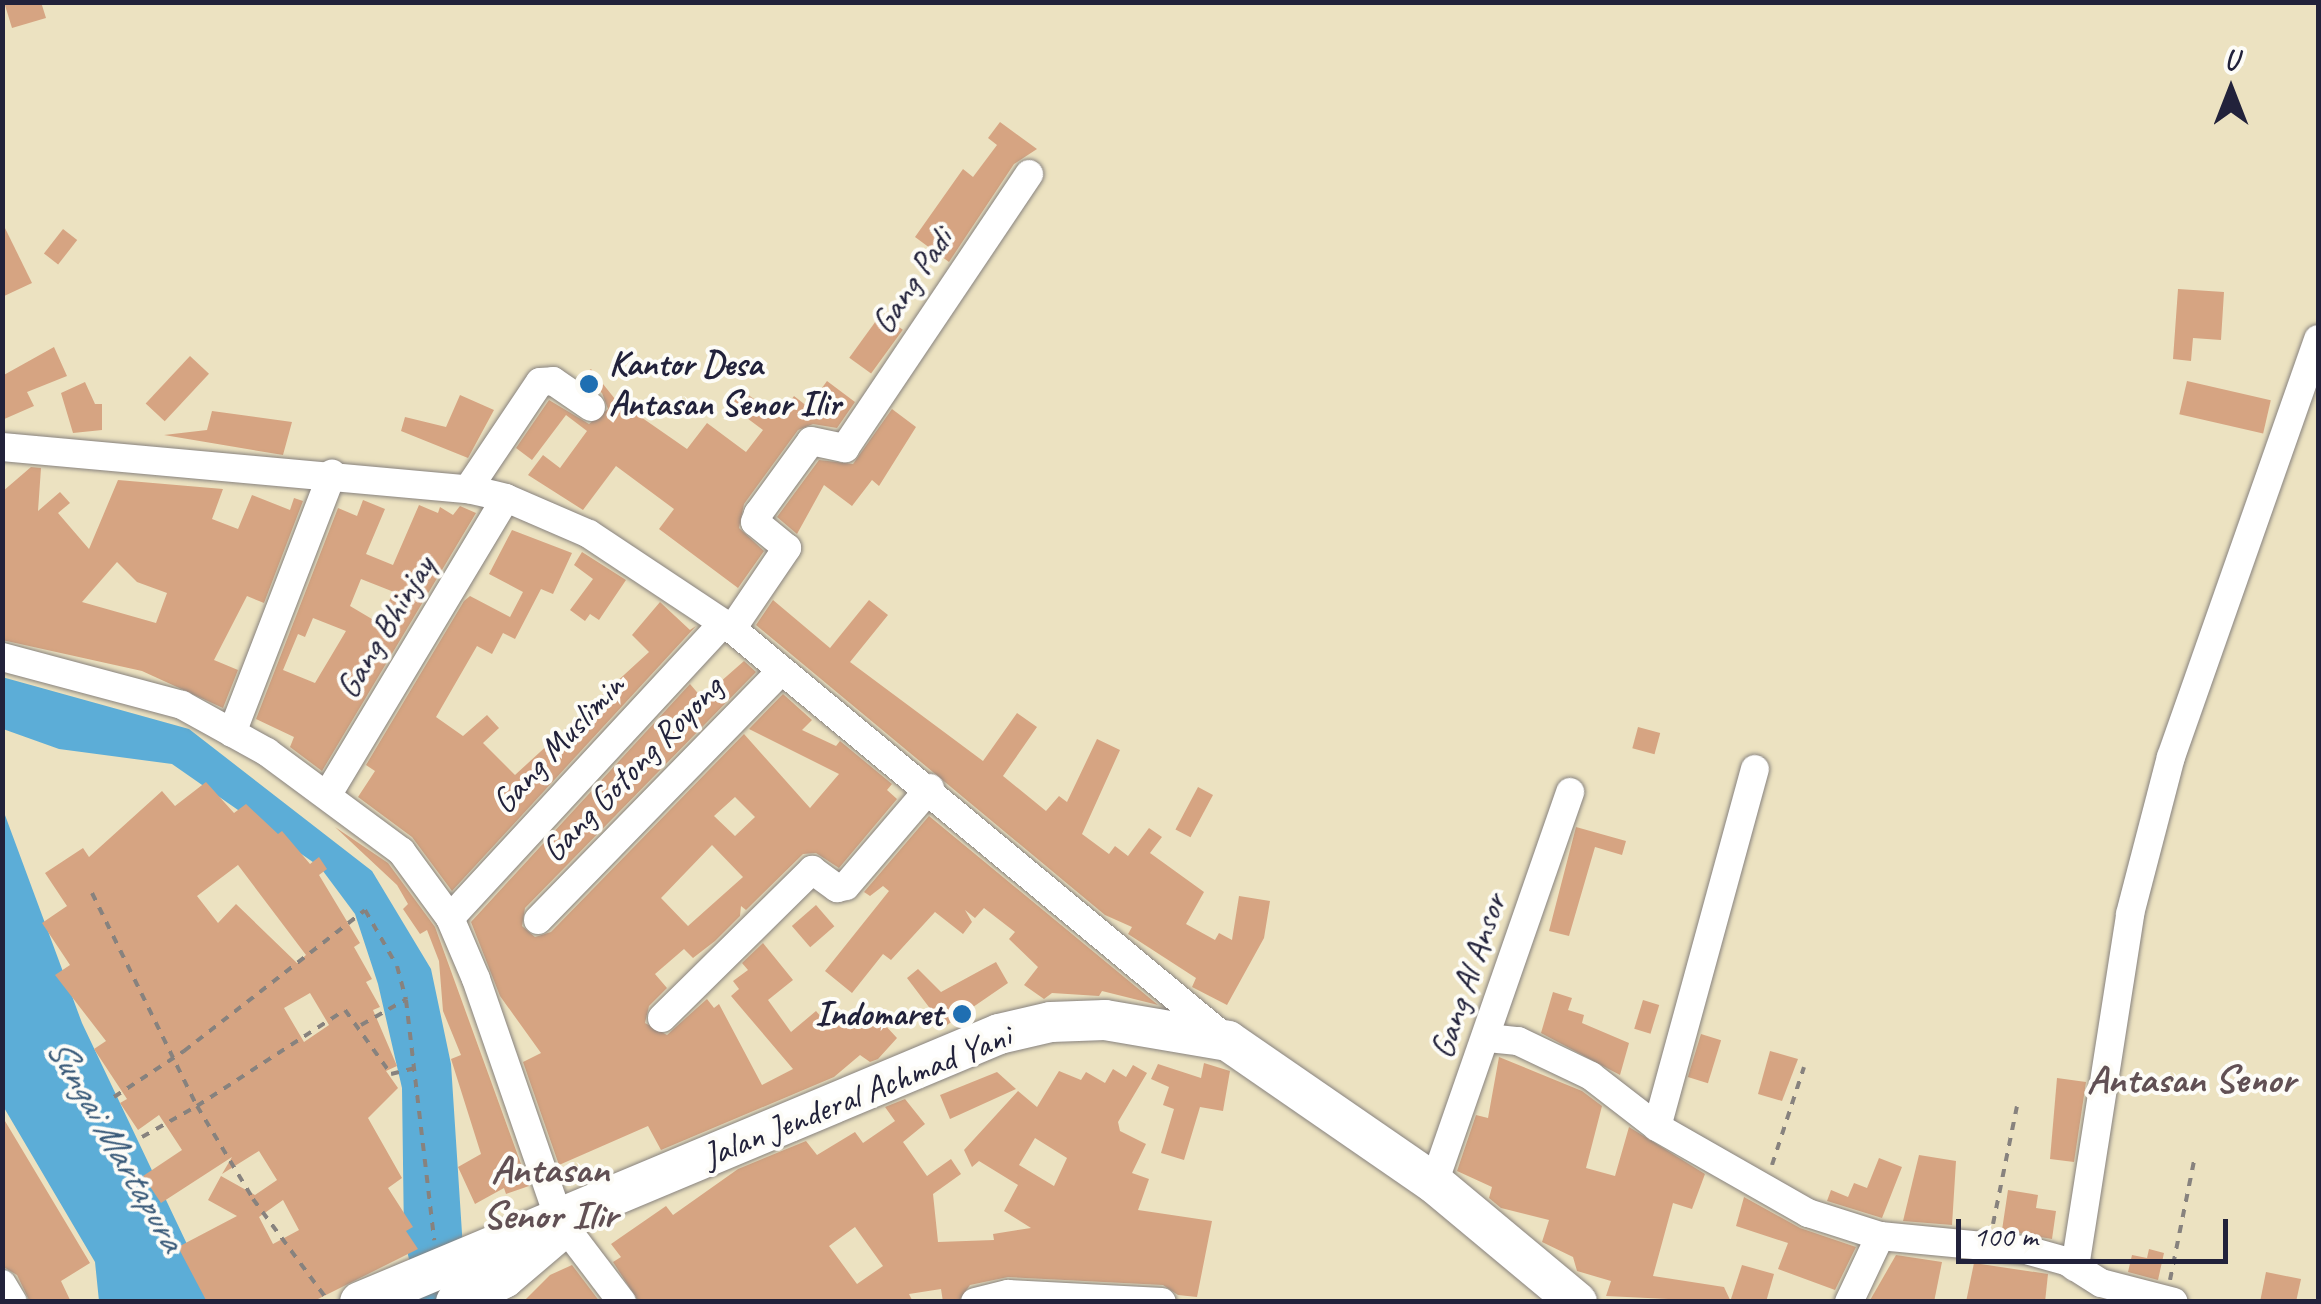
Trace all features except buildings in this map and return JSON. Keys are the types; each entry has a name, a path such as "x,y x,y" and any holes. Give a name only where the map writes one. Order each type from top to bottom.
{"highway":[{"name":"Jalan Jenderal Achmad Yani","path":"360,1302 441,1281 516,1253 573,1217 1000,1034 1051,1022 1105,1020 1228,1041 1434,1183 1577,1302"}],"street":[{"name":"Gang Padi","path":"728,626 787,548 755,522 758,514 811,440 845,448 1029,174"},
{"path":"2075,1267 2144,862 2171,758 2318,339"},
{"path":"468,489 540,382 553,382 591,407"},
{"path":"2,447 332,474 468,489 506,498 636,561 728,626 930,788 1228,1041"},
{"path":"232,733 332,474"},
{"name":"Gang Bhinjay","path":"328,794 506,498"},
{"name":"Gang Muslimin","path":"450,918 728,626"},
{"path":"2,657 162,695 232,733 328,794 401,850 450,918 573,1217 622,1302"},
{"name":"Gang Gotong Royong","path":"538,920 780,671"},
{"path":"1657,1127 1755,769"},
{"path":"662,1018 812,870 837,888 846,886 930,788"},
{"name":"Gang Al Ansor","path":"1434,1183 1488,1038 1570,792"},
{"path":"1488,1038 1518,1041 1591,1076 1657,1127 1808,1214 1880,1236 1990,1243 2075,1267 2101,1283 2170,1301"},
{"path":"1849,1302 1880,1236"},
{"path":"2,1284 13,1302"},
{"path":"974,1302 1008,1294 1162,1302"}],"path":[{"path":"92,893 197,1106 253,1199 328,1302"},
{"path":"114,1097 172,1058 358,912 372,914 406,1000 441,1281"},
{"path":"361,1025 406,1000"},
{"path":"142,1137 197,1106 340,1011 361,1025 390,1074 415,1068"},
{"path":"1764,1188 1804,1067"},
{"path":"1990,1243 2017,1106"},
{"path":"2170,1301 2196,1156"}],"water":[{"path":"2,677 189,729 372,871 431,969 451,1064 464,1264 479,1301 419,1301 404,1238 402,1088 378,984 355,914 320,867 172,764 59,749 3,729"},
{"name":"Sungai Martapura","path":"2,807 82,1023 214,1301 99,1301 95,1262 3,1106"}],"place":[{"name":"Kantor Desa Antasan Senor Ilir","path":"589,384"},
{"name":"Indomaret","path":"962,1014"}],"district":[{"name":"Antasan Senor","path":"2191,1079"},
{"name":"Antasan Senor Ilir","path":"550,1192"}]}
